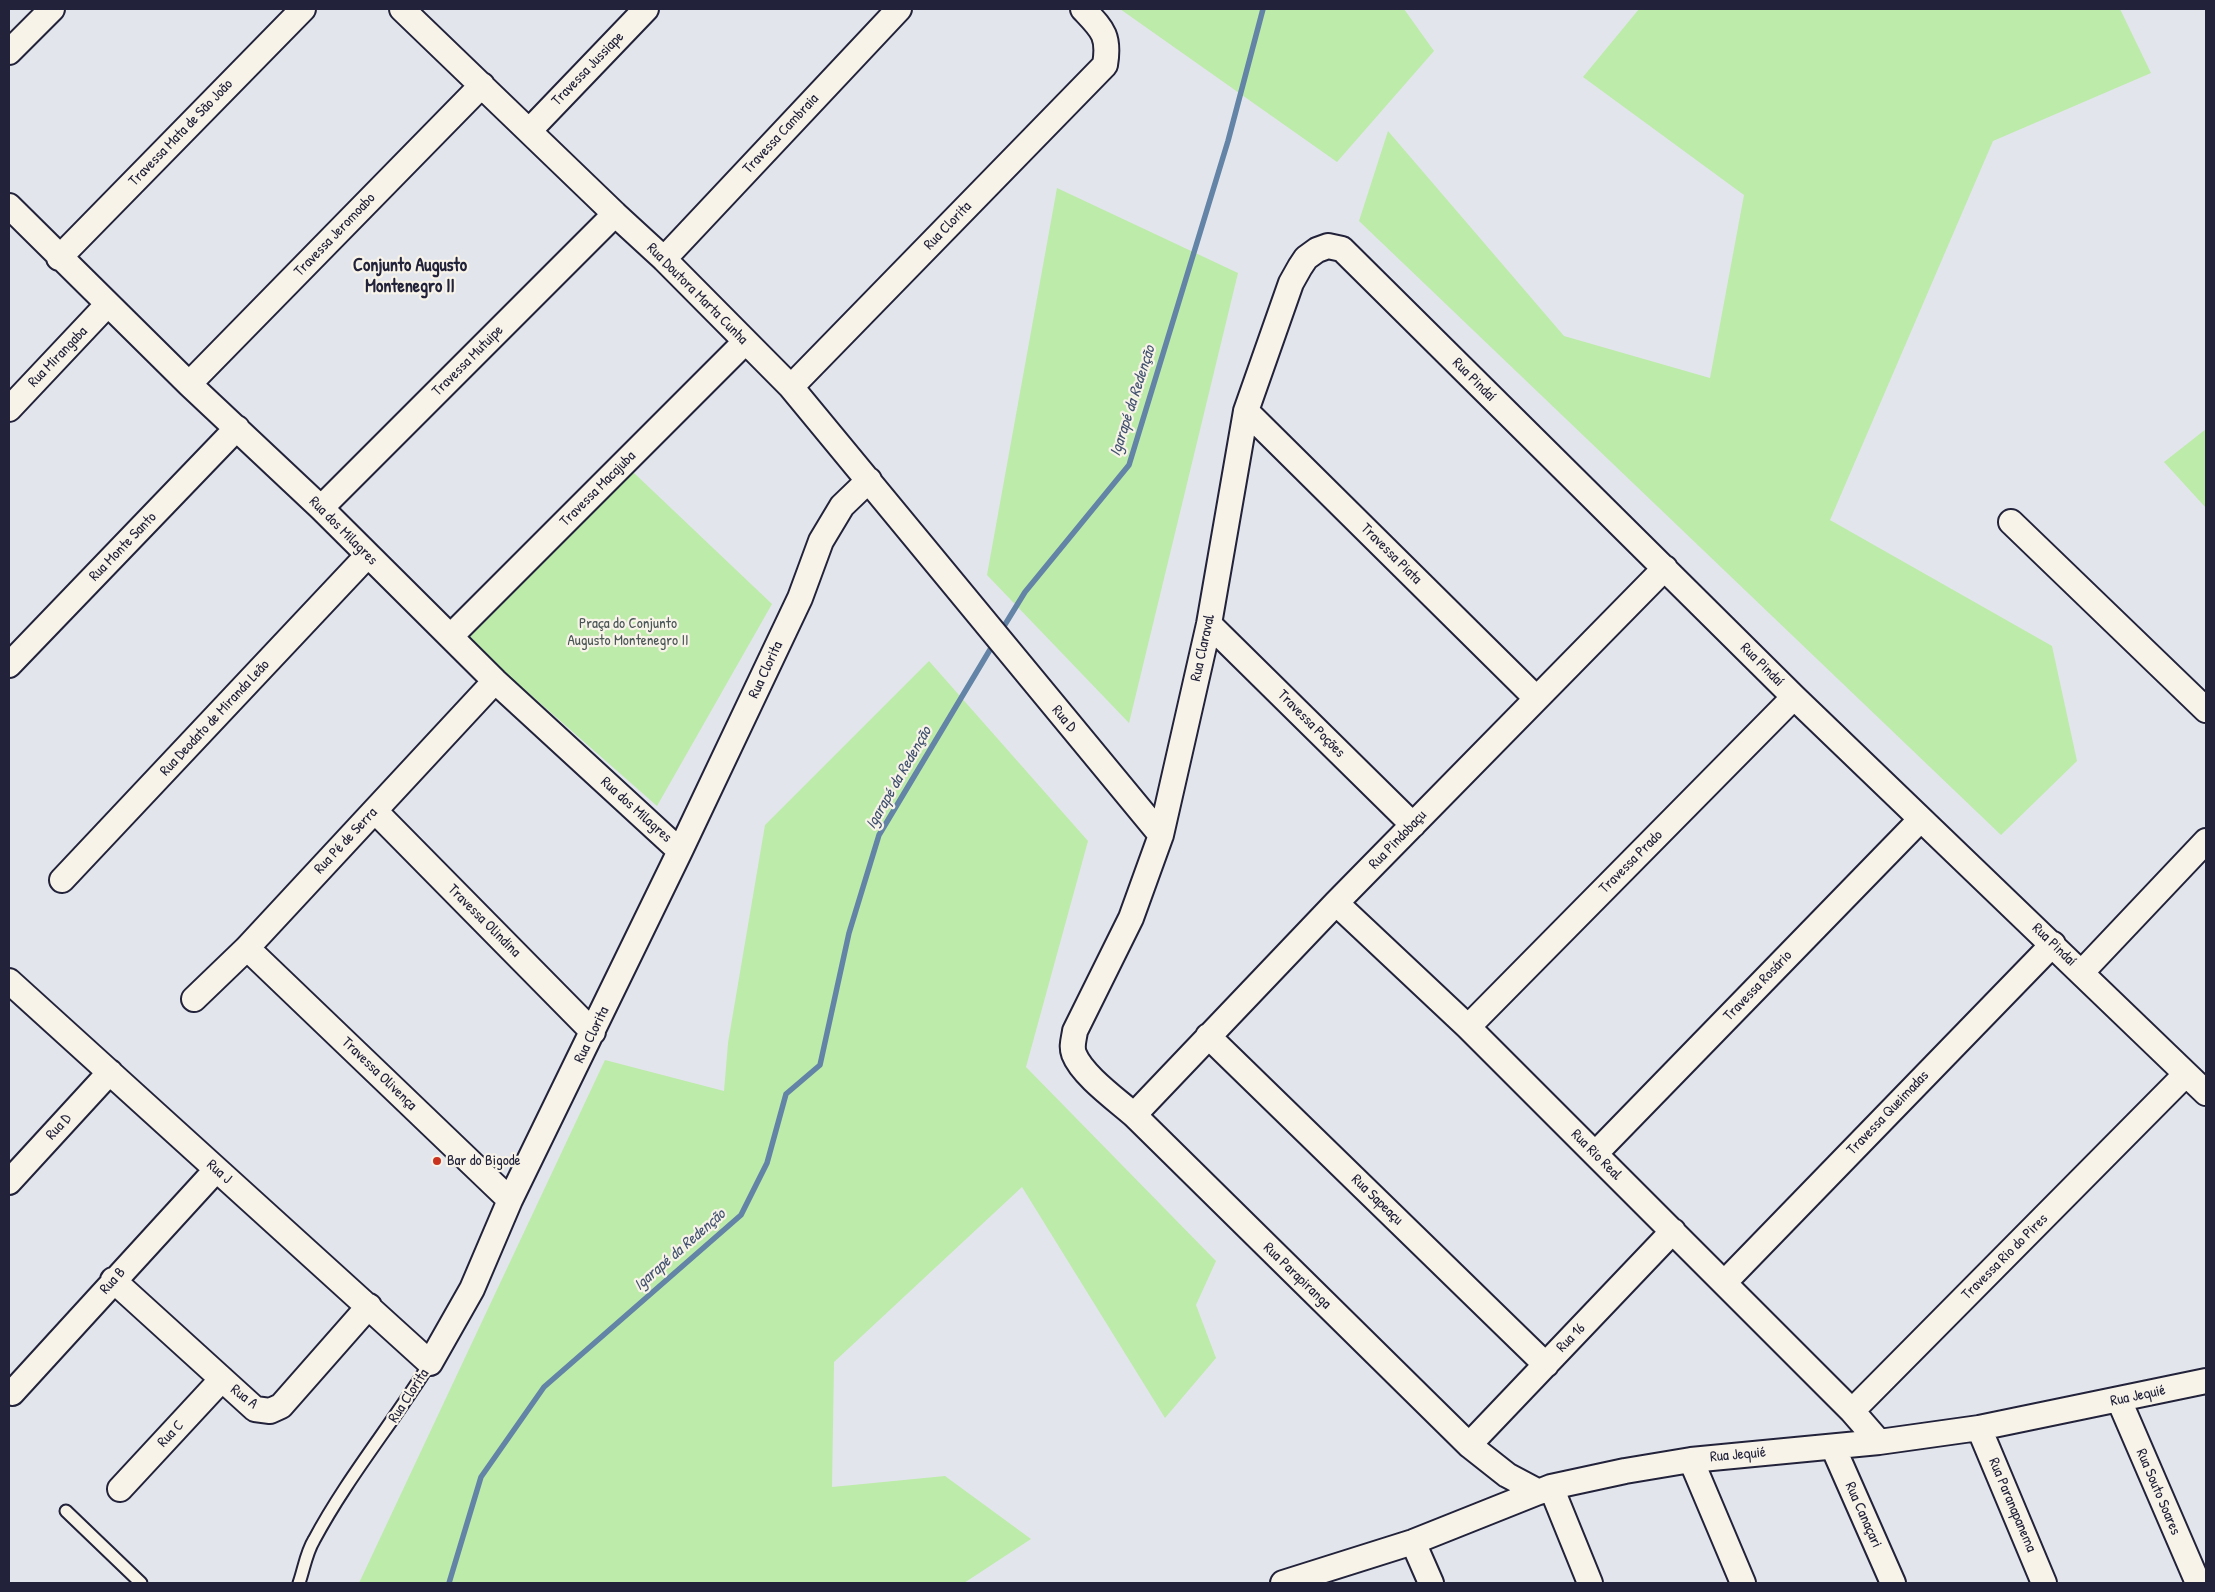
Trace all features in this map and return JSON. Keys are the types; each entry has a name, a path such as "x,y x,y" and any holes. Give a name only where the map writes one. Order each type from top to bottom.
{"street":[{"path":"9,52 52,9"},
{"name":"Travessa Mata de São João","path":"60,258 303,9"},
{"name":"Rua Doutora Marta Cunha","path":"402,9 664,259 791,387 968,602"},
{"name":"Travessa Jussiape","path":"530,130 646,9"},
{"name":"Travessa Cambraia","path":"664,259 899,9"},
{"name":"Rua Clorita","path":"791,387 1105,65 1108,48 1106,35 1083,9"},
{"name":"Travessa Jeromoabo","path":"189,384 482,85"},
{"name":"Rua dos Milagres","path":"9,206 189,384 321,508 367,556 495,681 680,851"},
{"name":"Travessa Mutuipe","path":"321,508 615,214"},
{"name":"Rua Pindaí","path":"1317,250 1328,246 1342,249 1794,696 2206,1093"},
{"name":"Rua Claraval","path":"1073,1044 1075,1031 1131,918 1161,835 1209,624 1246,411 1291,283 1306,258 1317,250"},
{"name":"Rua Mirangaba","path":"9,409 108,305"},
{"name":"Travessa Macajuba","path":"451,636 745,342"},
{"name":"Travessa Piata","path":"1246,411 1536,698"},
{"name":"Rua Monte Santo","path":"9,665 237,428"},
{"name":"Rua Clorita","path":"430,1363 472,1289 510,1200 593,1032 800,598 824,535 842,506 869,480"},
{"path":"2011,522 2206,710"},
{"name":"Rua Deodato de Miranda Leão","path":"62,880 367,556"},
{"name":"Rua Pindobaçu","path":"1134,1115 1336,903 1665,568"},
{"name":"Rua D","path":"968,602 1161,835"},
{"name":"Travessa Poções","path":"1209,624 1413,825"},
{"name":"Rua Pé de Serra","path":"194,998 247,948 495,681"},
{"name":"Travessa Prado","path":"1468,1027 1794,696"},
{"name":"Travessa Olindina","path":"375,811 593,1032"},
{"name":"Travessa Rosário","path":"1595,1154 1921,819"},
{"path":"2082,972 2202,856"},
{"name":"Rua Rio Real","path":"1336,903 1468,1027 1852,1411"},
{"name":"Travessa Queimadas","path":"1724,1282 2053,944"},
{"name":"Travessa Olivença","path":"247,948 510,1200"},
{"name":"Rua J","path":"9,981 430,1363"},
{"name":"Rua Sapeaçu","path":"1208,1036 1546,1364"},
{"name":"Rua Parapiranga","path":"1073,1044 1074,1053 1081,1066 1134,1115 1469,1445 1507,1475 1545,1490"},
{"name":"Rua D","path":"9,1182 110,1072"},
{"name":"Travessa Rio do Pires","path":"1852,1411 2186,1074"},
{"name":"Rua B","path":"12,1393 113,1280 216,1170"},
{"name":"Rua 16","path":"1469,1445 1673,1231"},
{"name":"Rua A","path":"113,1280 255,1409 270,1411 281,1406 369,1306"},
{"name":"Rua C","path":"120,1489 222,1379"},
{"name":"Rua Jequié","path":"1283,1583 1414,1542 1545,1490 1625,1471 1691,1460 1879,1442 1979,1428 2206,1381"},
{"name":"Rua Souto Soares","path":"2119,1400 2198,1583"},
{"path":"1852,1411 1879,1442"},
{"name":"Rua Paranapanema","path":"1979,1428 2044,1583"},
{"name":"Rua Canaçari","path":"1833,1447 1893,1583"},
{"path":"1691,1460 1743,1583"},
{"path":"1545,1490 1590,1583"},
{"path":"1414,1542 1431,1583"}],"lane":[{"name":"Rua Clorita","path":"299,1583 313,1541 355,1473 402,1408 430,1363"},
{"path":"66,1511 140,1583"}],"green space":[{"path":"1120,9 1404,9 1434,51 1337,162"},
{"path":"1639,9 2120,9 2151,73 1993,141 1830,520 2052,646 2077,761 2001,835 1359,221 1388,131 1564,336 1710,378 1744,195 1583,77"},
{"path":"1057,188 1238,273 1129,723 987,575"},
{"path":"2206,429 2206,508 2164,462"},
{"name":"Praça do Conjunto Augusto Montenegro II","path":"633,472 772,604 657,806 466,638"},
{"path":"929,661 1088,841 1026,1067 1216,1261 1196,1305 1216,1358 1165,1418 1022,1187 834,1362 832,1487 945,1476 1031,1539 964,1583 359,1583 605,1060 724,1091 728,1043 765,825"}],"waterway":[{"name":"Igarapé da Redenção","path":"1001,631 1025,592 1129,465 1228,141 1263,9"},
{"name":"Igarapé da Redenção","path":"449,1583 481,1477 544,1387 741,1215 767,1163 786,1094 820,1065 849,933 879,835 994,643"}],"place":[{"name":"Bar do Bigode","path":"437,1161"}],"district":[{"name":"Conjunto Augusto Montenegro II","path":"410,276"}]}
